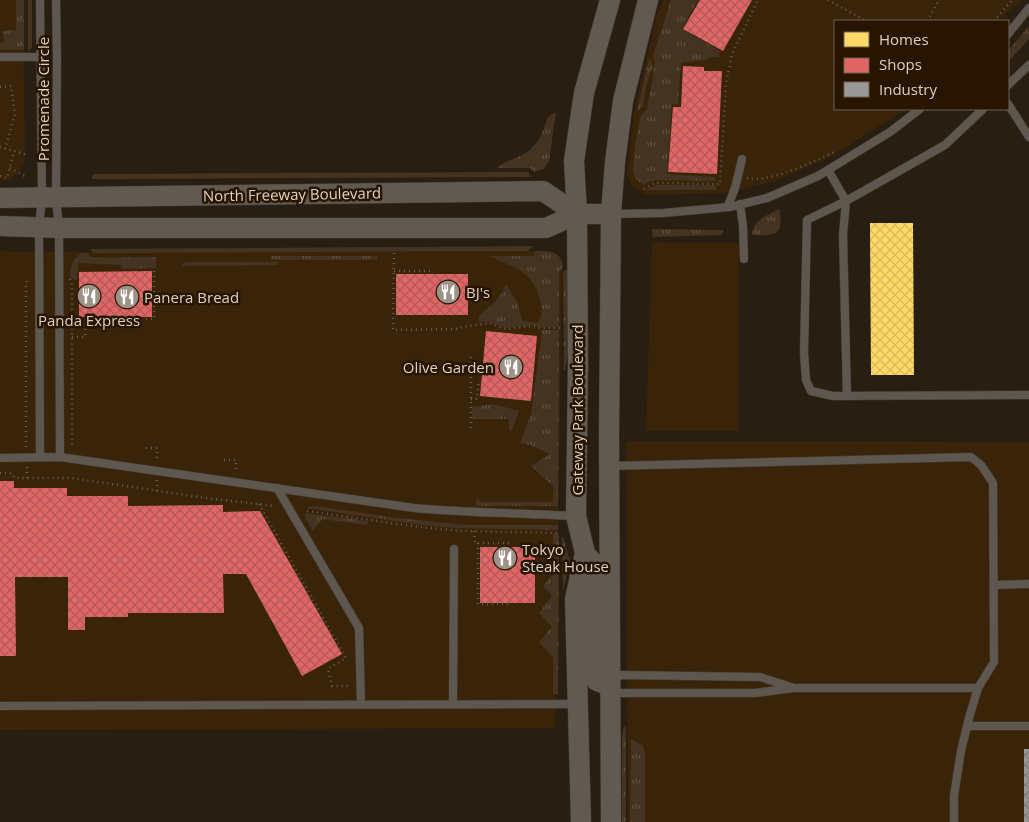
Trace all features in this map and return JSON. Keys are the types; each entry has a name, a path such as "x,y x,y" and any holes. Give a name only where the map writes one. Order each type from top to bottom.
{"street":[{"name":"Gateway Park Boulevard","path":"581,822 575,599 585,553 576,516 578,372 577,214 574,161 584,93 610,0"},
{"path":"611,822 611,214 615,162 623,101 648,0"},
{"name":"North Freeway Boulevard","path":"0,198 543,191 577,214"},
{"path":"0,226 59,228 546,228 577,214 611,214"},
{"path":"585,553 593,563 594,670 597,680 610,686"}],"lane":[{"name":"Promenade Circle","path":"40,0 41,57 49,198"},
{"name":"Promenade Circle","path":"49,198 57,58 56,0"},
{"path":"1009,33 1029,8"},
{"path":"0,57 41,57"},
{"path":"1009,84 1029,65"},
{"path":"1009,106 1029,137"},
{"path":"611,214 663,213 728,206 767,198 818,176 890,132 919,110"},
{"path":"982,110 945,145 846,201 807,220 804,353 806,380 811,391 833,396 1029,395"},
{"path":"728,206 742,159"},
{"path":"828,170 846,201 843,236 847,396"},
{"path":"40,457 39,227 49,198"},
{"path":"49,198 59,228 60,457"},
{"path":"740,204 744,259"},
{"path":"610,466 971,457 981,464 993,484 994,662 978,688 967,726 954,796 954,822"},
{"path":"0,458 72,458 410,508 454,512 517,512 576,516"},
{"path":"277,488 360,628 361,704"},
{"path":"453,703 454,549"},
{"path":"994,585 1029,584"},
{"path":"794,688 760,677 620,676 610,686 620,693 755,693 794,688 978,688"},
{"path":"0,706 578,704"},
{"path":"967,726 1029,726"}],"path":[{"path":"644,189 655,183 720,184 728,73 732,54 758,0"},
{"path":"828,0 864,20"},
{"path":"928,20 939,0"},
{"path":"995,20 1012,0"},
{"path":"0,87 11,86 14,107 6,149"},
{"path":"0,147 28,155"},
{"path":"738,176 754,180 785,173 841,148"},
{"path":"0,176 7,178 14,151"},
{"path":"10,168 25,176"},
{"path":"394,253 393,330 456,330 463,327 490,323 507,329 534,326 538,328 560,328"},
{"path":"72,337 85,337 86,320 154,319 154,270"},
{"path":"394,271 431,271"},
{"path":"27,478 26,283 30,278"},
{"path":"69,278 72,283 72,458"},
{"path":"471,357 471,430"},
{"path":"471,399 477,399 479,380"},
{"path":"146,448 157,448 157,462"},
{"path":"224,460 236,460 236,473"},
{"path":"0,473 11,473 15,478 71,478 274,506"},
{"path":"259,504 346,658 328,668 332,686 351,686"},
{"path":"307,511 420,527 474,531 560,533"},
{"path":"474,531 475,543 511,543"},
{"path":"478,543 478,604 510,604"}],"shaded area":[{"path":"0,0 23,0 25,163 11,180 0,180"},
{"path":"663,0 1022,0 998,20 834,20 834,110 904,110 834,155 776,181 724,193 649,195 631,185 627,174 634,113 656,18"},
{"path":"652,242 739,243 738,431 646,431"},
{"path":"0,251 538,251 562,268 555,728 0,730"},
{"path":"626,441 1029,442 1029,822 628,822"}],"green space":[{"path":"16,0 24,0 24,50 0,50 0,43 4,43 3,31 16,30"},
{"path":"28,0 32,0 32,48 28,50"},
{"path":"671,0 698,0 682,29 720,51 719,57 681,62 678,105 672,104 667,174 715,177 715,181 655,180 643,185 635,178 633,171 635,146 640,117 647,109 655,63 653,56"},
{"path":"1029,26 1029,39 1009,61 1009,50"},
{"path":"649,59 653,66 646,86 643,106 637,112"},
{"path":"556,112 549,161 544,169 534,172 530,168 497,168 530,150 538,141 548,117"},
{"path":"528,172 531,177 92,179 92,176 95,174"},
{"path":"657,185 716,185 716,190 645,190"},
{"path":"779,209 780,225 776,233 752,235 758,222"},
{"path":"652,229 723,230 722,235 653,237"},
{"path":"533,246 528,251 93,253 90,249"},
{"path":"536,251 554,253 562,262 563,267 559,272 559,327 539,327 533,325 507,328 491,322 479,322 479,315 495,302 506,284 518,304 522,321 538,323 542,312 538,293 529,277 489,256 533,256"},
{"path":"82,253 87,253 92,258 156,257 156,268 122,269 121,265 78,263 77,280 70,278 72,263"},
{"path":"271,256 377,256 377,260 271,260"},
{"path":"185,262 278,262 278,265 181,266"},
{"path":"568,270 568,355 564,372 563,272"},
{"path":"542,330 559,330 558,506 476,506 477,496 480,502 553,502 553,486 531,466 550,454 530,445 520,443 531,414"},
{"path":"493,404 519,411 512,430 509,430 509,419 472,419 472,407"},
{"path":"314,506 466,525 558,525 558,530 454,528 423,525 307,508"},
{"path":"305,513 368,521 367,525 322,519 313,531 305,518"},
{"path":"553,533 559,534 558,694 553,694 553,657 539,642 552,627 539,613 552,596 543,586 553,574 543,564 553,552"},
{"path":"562,537 570,561 563,591"},
{"path":"624,725 626,728 626,822 622,822 622,736"},
{"path":"631,739 643,746 645,754 645,822 630,822"}],"building: Homes":[{"path":"870,223 913,223 914,375 871,375"}],"building: Shops":[{"path":"700,0 752,0 723,51 683,29"},
{"path":"683,66 704,67 704,71 722,71 717,174 668,172 673,107 681,107"},
{"path":"152,271 152,317 79,317 79,272"},
{"path":"396,274 468,274 468,315 396,315"},
{"path":"486,331 537,336 531,401 480,396"},
{"path":"0,481 14,481 14,488 67,488 67,496 128,496 128,506 223,505 223,512 260,511 342,654 302,676 246,574 223,574 224,613 128,613 128,617 85,617 85,630 68,630 68,577 15,577 16,656 0,656"},
{"path":"480,547 535,547 535,603 480,603"}],"building: Industry":[{"path":"1024,749 1029,749 1029,822 1024,822"}],"place":[{"name":"BJ's","path":"448,292"},
{"name":"Panda Express","path":"89,296"},
{"name":"Panera Bread","path":"127,297"},
{"name":"Olive Garden","path":"511,367"},
{"name":"Tokyo Steak House","path":"505,558"}]}
